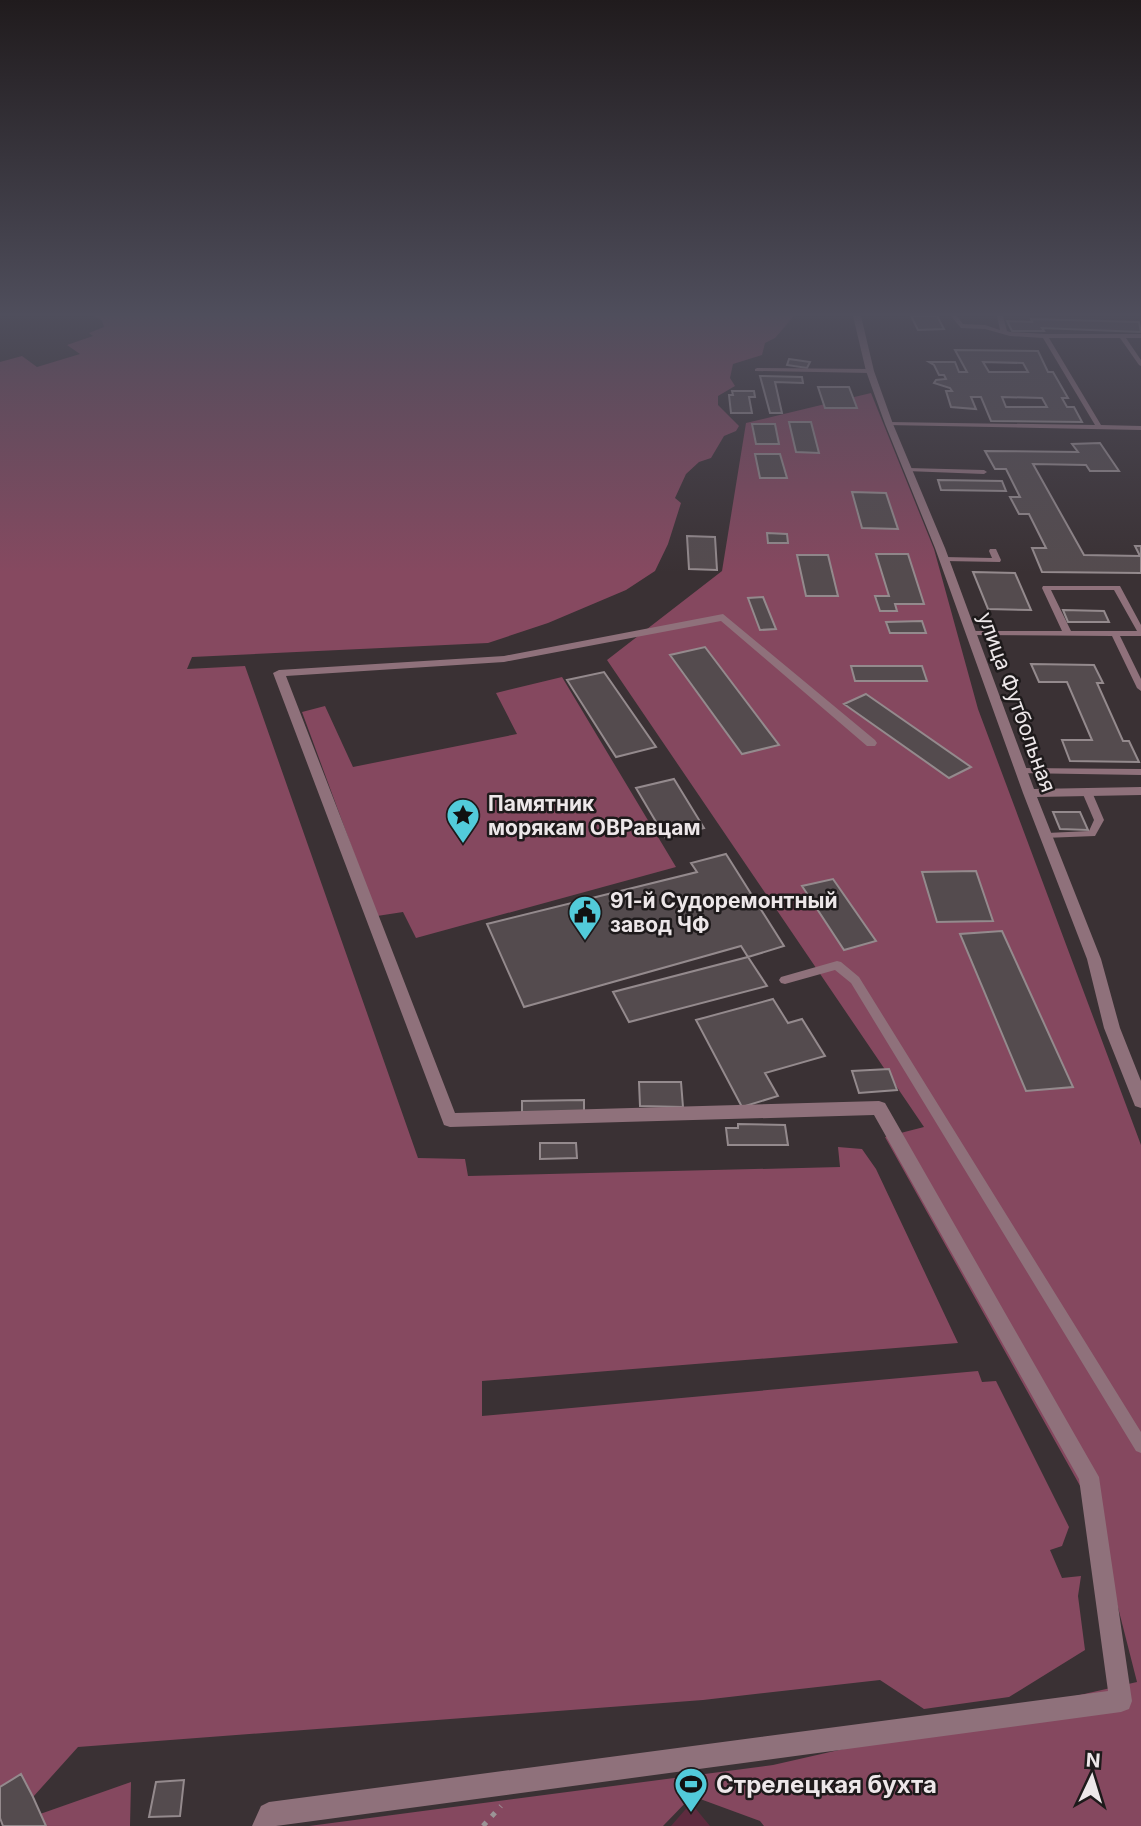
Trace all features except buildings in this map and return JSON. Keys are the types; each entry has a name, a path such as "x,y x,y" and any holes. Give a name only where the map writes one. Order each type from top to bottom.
{"street":[{"name":"улица Футбольная","path":"881,401 944,559 1029,793 1094,959 1112,1028 1140,1094"},
{"path":"264,1826 269,1814 1121,1701 1089,1476 879,1108 450,1120 279,673 504,659 723,617 871,743"},
{"path":"1029,793 1141,791"}],"lane":[{"path":"1084,401 1099,427"},
{"path":"889,424 1141,428"},
{"path":"908,470 984,472"},
{"path":"944,559 997,560 993,551"},
{"path":"971,634 1068,634 1115,634 1141,633 1117,588 1046,588 1068,634"},
{"path":"1115,634 1141,688"},
{"path":"1021,771 1141,772"},
{"path":"1047,836 1092,834 1099,820 1087,792"},
{"path":"785,980 837,965 855,980 1141,1446"}],"shaded area":[{"path":"0,401 718,401 718,405 739,426 736,431 724,436 711,458 699,462 686,474 675,498 681,503 668,544 655,571 626,590 548,623 488,643 192,657 187,669 245,666 418,1158 465,1159 468,1176 840,1167 838,1147 862,1149 876,1169 958,1343 482,1381 482,1416 978,1371 982,1382 996,1381 1069,1527 1062,1546 1050,1550 1062,1578 1081,1576 1078,1596 1085,1650 1009,1697 924,1709 880,1680 703,1700 78,1747 33,1797 21,1774 0,1787"},
{"path":"837,401 874,401 934,549 978,709 1141,1145 1141,1826 764,1826 760,1821 692,1796 663,1826 309,1826 773,1765 1137,1682 1093,1509 885,1137 924,1127 607,660 722,571 746,423"},
{"path":"562,677 676,867 416,938 403,912 377,916 302,712 325,706 353,767 517,734 496,693"},
{"path":"131,1782 130,1826 6,1826"},
{"name":"Стрелецкая бухта","path":"691,1803 710,1826 671,1826"}],"place":[{"name":"Памятник морякам ОВРавцам","path":"463,845"},
{"name":"91-й Судоремонтный завод ЧФ","path":"585,942"},
{"name":"Стрелецкая бухта","path":"691,1814"}]}
